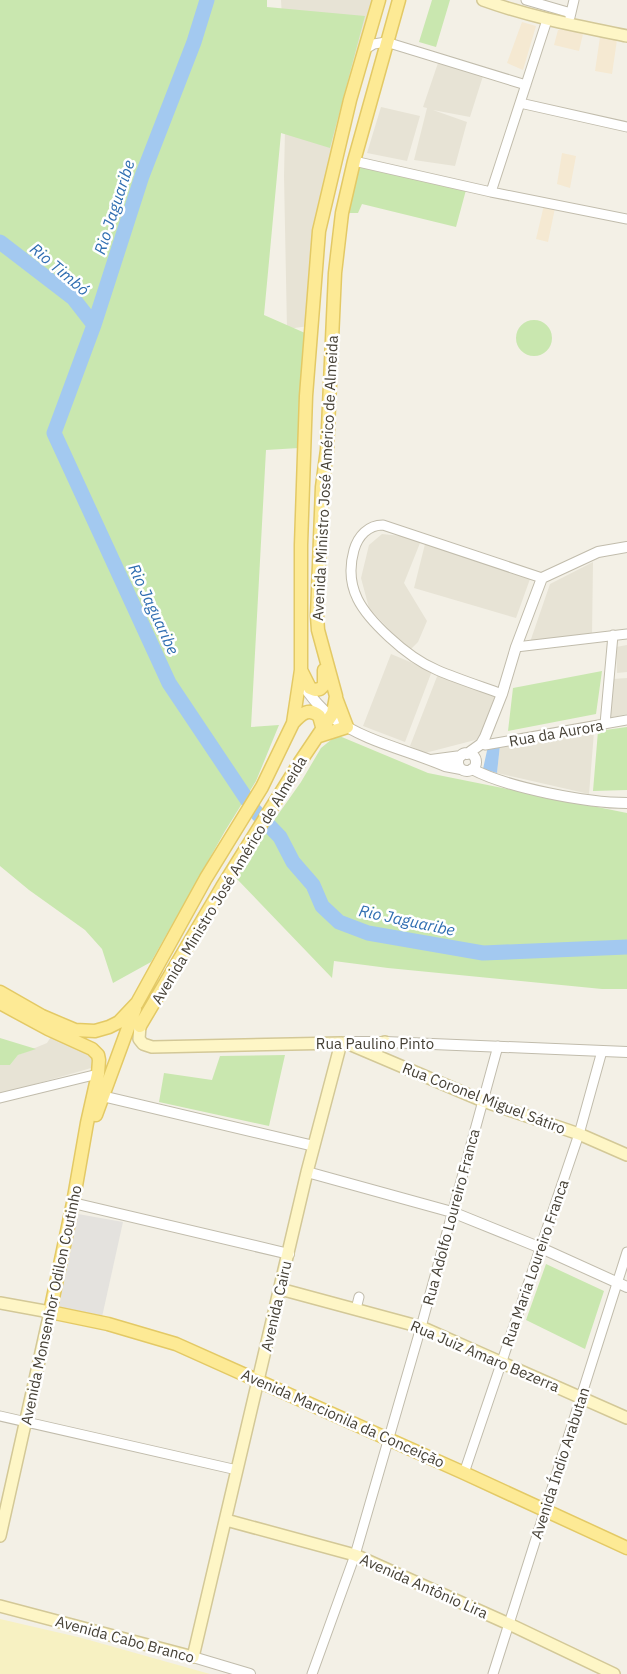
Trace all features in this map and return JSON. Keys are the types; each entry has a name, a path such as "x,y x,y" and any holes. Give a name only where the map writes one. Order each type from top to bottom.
{"main road":[{"name":"Avenida Ministro José Américo de Almeida","path":"0,992 42,1016 75,1030 95,1031 119,1022 137,1003 206,878 262,787 293,723 300,675 301,545 306,396 319,231 341,134 379,0"},
{"name":"Avenida Ministro José Américo de Almeida","path":"140,1026 222,887 300,762 321,733 335,708 336,696 320,641 317,616 322,487 326,450 335,273 342,213 354,161 399,0"},
{"path":"483,0 547,20 627,36"},
{"path":"300,675 312,690 318,690 324,684 325,678 320,641"},
{"path":"293,723 304,712 312,712 319,716 322,722 321,733 347,727 336,696"},
{"path":"0,1003 92,1048 98,1055 98,1074"},
{"path":"83,1150 137,1003"},
{"name":"Rua Paulino Pinto","path":"140,1026 139,1039 143,1044 152,1047 341,1042"},
{"name":"Rua Coronel Miguel Sátiro","path":"341,1042 482,1101 579,1134 627,1155"},
{"name":"Avenida Cairu","path":"193,1657 307,1172 341,1042"},
{"path":"375,1055 379,1044 384,1042"},
{"name":"Avenida Monsenhor Odilon Coutinho","path":"0,1536 50,1312 98,1074"},
{"name":"Rua Juiz Amaro Bezerra","path":"280,1289 421,1327 502,1361 627,1418"},
{"path":"0,1303 50,1312"},
{"name":"Avenida Marcionila da Conceição","path":"50,1312 108,1324 176,1344 627,1548"},
{"name":"Avenida Antônio Lira","path":"226,1520 355,1555 614,1674"},
{"name":"Avenida Cabo Branco","path":"0,1606 193,1657"}],"street":[{"path":"530,0 534,16"},
{"path":"530,0 571,13"},
{"path":"568,25 574,0"},
{"path":"491,192 547,20"},
{"path":"364,50 374,44 386,42 526,85"},
{"path":"520,104 627,127"},
{"path":"354,161 491,192 627,219"},
{"path":"502,694 421,662 405,652 364,612 351,580 357,541 367,529 383,525 542,578 598,552 627,547"},
{"path":"300,675 317,704 331,717 347,727 448,768 467,771 474,766 481,755 516,648 542,578"},
{"path":"516,648 627,634"},
{"path":"605,724 612,636"},
{"name":"Rua da Aurora","path":"484,742 627,720"},
{"path":"431,760 464,754 484,742"},
{"path":"464,754 474,758 474,766"},
{"path":"461,769 458,764 464,754"},
{"path":"474,766 490,777 548,792 593,800 627,803"},
{"name":"Rua Paulino Pinto","path":"341,1042 384,1042 627,1052"},
{"name":"Rua Adolfo Loureiro Franca","path":"312,1674 355,1555 421,1327 498,1046"},
{"name":"Rua Maria Loureiro Franca","path":"464,1473 579,1134 602,1051"},
{"path":"0,1098 98,1074"},
{"path":"102,1096 314,1146"},
{"path":"307,1172 452,1212 541,1248 627,1287"},
{"path":"73,1203 288,1254"},
{"name":"Avenida Índio Arabutan","path":"493,1674 627,1252"},
{"path":"356,1309 359,1297"},
{"path":"0,1416 237,1470"},
{"name":"Avenida Cabo Branco","path":"193,1657 250,1674"}],"shaded area":[{"path":"281,0 380,0 319,201 309,326 287,329 284,176 286,84"},
{"path":"522,22 536,26 523,70 507,63"},
{"path":"586,29 579,51 554,45 558,30"},
{"path":"600,37 617,40 612,74 595,71"},
{"path":"438,63 483,76 470,117 433,110 467,122 455,166 414,160 427,108 423,107"},
{"path":"381,107 420,116 407,161 367,153"},
{"path":"562,153 576,156 570,188 557,184"},
{"path":"544,205 555,208 548,242 536,239"},
{"path":"382,534 422,538 404,583 427,621 418,642 409,651 369,608 361,578 369,545"},
{"path":"425,544 530,579 516,618 414,588"},
{"path":"593,562 592,636 529,645 550,584"},
{"path":"627,645 627,672 617,673 616,647"},
{"path":"391,654 432,671 405,742 363,726"},
{"path":"438,674 496,693 479,739 425,753 410,746"},
{"path":"627,678 627,714 608,718 613,679"},
{"path":"594,732 589,794 497,773 500,745"},
{"path":"52,1035 94,1057 95,1065 91,1068 0,1094 0,1065 10,1065 18,1055 47,1043"},
{"path":"78,1214 123,1222 102,1317 57,1307"}],"green space":[{"path":"0,0 267,0 267,7 365,16 330,148 281,133 264,315 305,333 299,448 266,450 251,727 279,725 256,781 225,831 151,962 113,983 102,949 85,930 29,890 0,866"},
{"path":"432,0 450,0 436,47 419,42"},
{"path":"357,165 466,190 456,227 362,204 358,213 347,213"},
{"path":"534,320 547,325 552,338 547,351 534,356 521,351 516,338 521,325"},
{"path":"602,671 596,714 508,731 513,688"},
{"path":"627,727 627,790 593,791 598,731"},
{"path":"337,735 428,773 627,813 627,989 602,989 334,961 332,978 236,878 250,861 265,833 301,782 321,748"},
{"path":"0,1038 36,1049 18,1055 10,1065 0,1065"},
{"path":"285,1055 269,1126 159,1102 164,1073 212,1080 220,1056"},
{"path":"546,1264 604,1291 585,1349 526,1320"}],"sand":[{"path":"0,1619 82,1638 210,1674 0,1674"}],"water":[{"path":"500,745 497,773 483,769 488,746"}],"waterway":[{"name":"Rio Jaguaribe","path":"207,0 194,42 142,176 94,325 54,433 169,683 254,810 280,837 293,862 313,885 322,906 339,922 368,933 483,953 627,947"},
{"name":"Rio Timbó","path":"0,242 73,298 94,325"}]}
